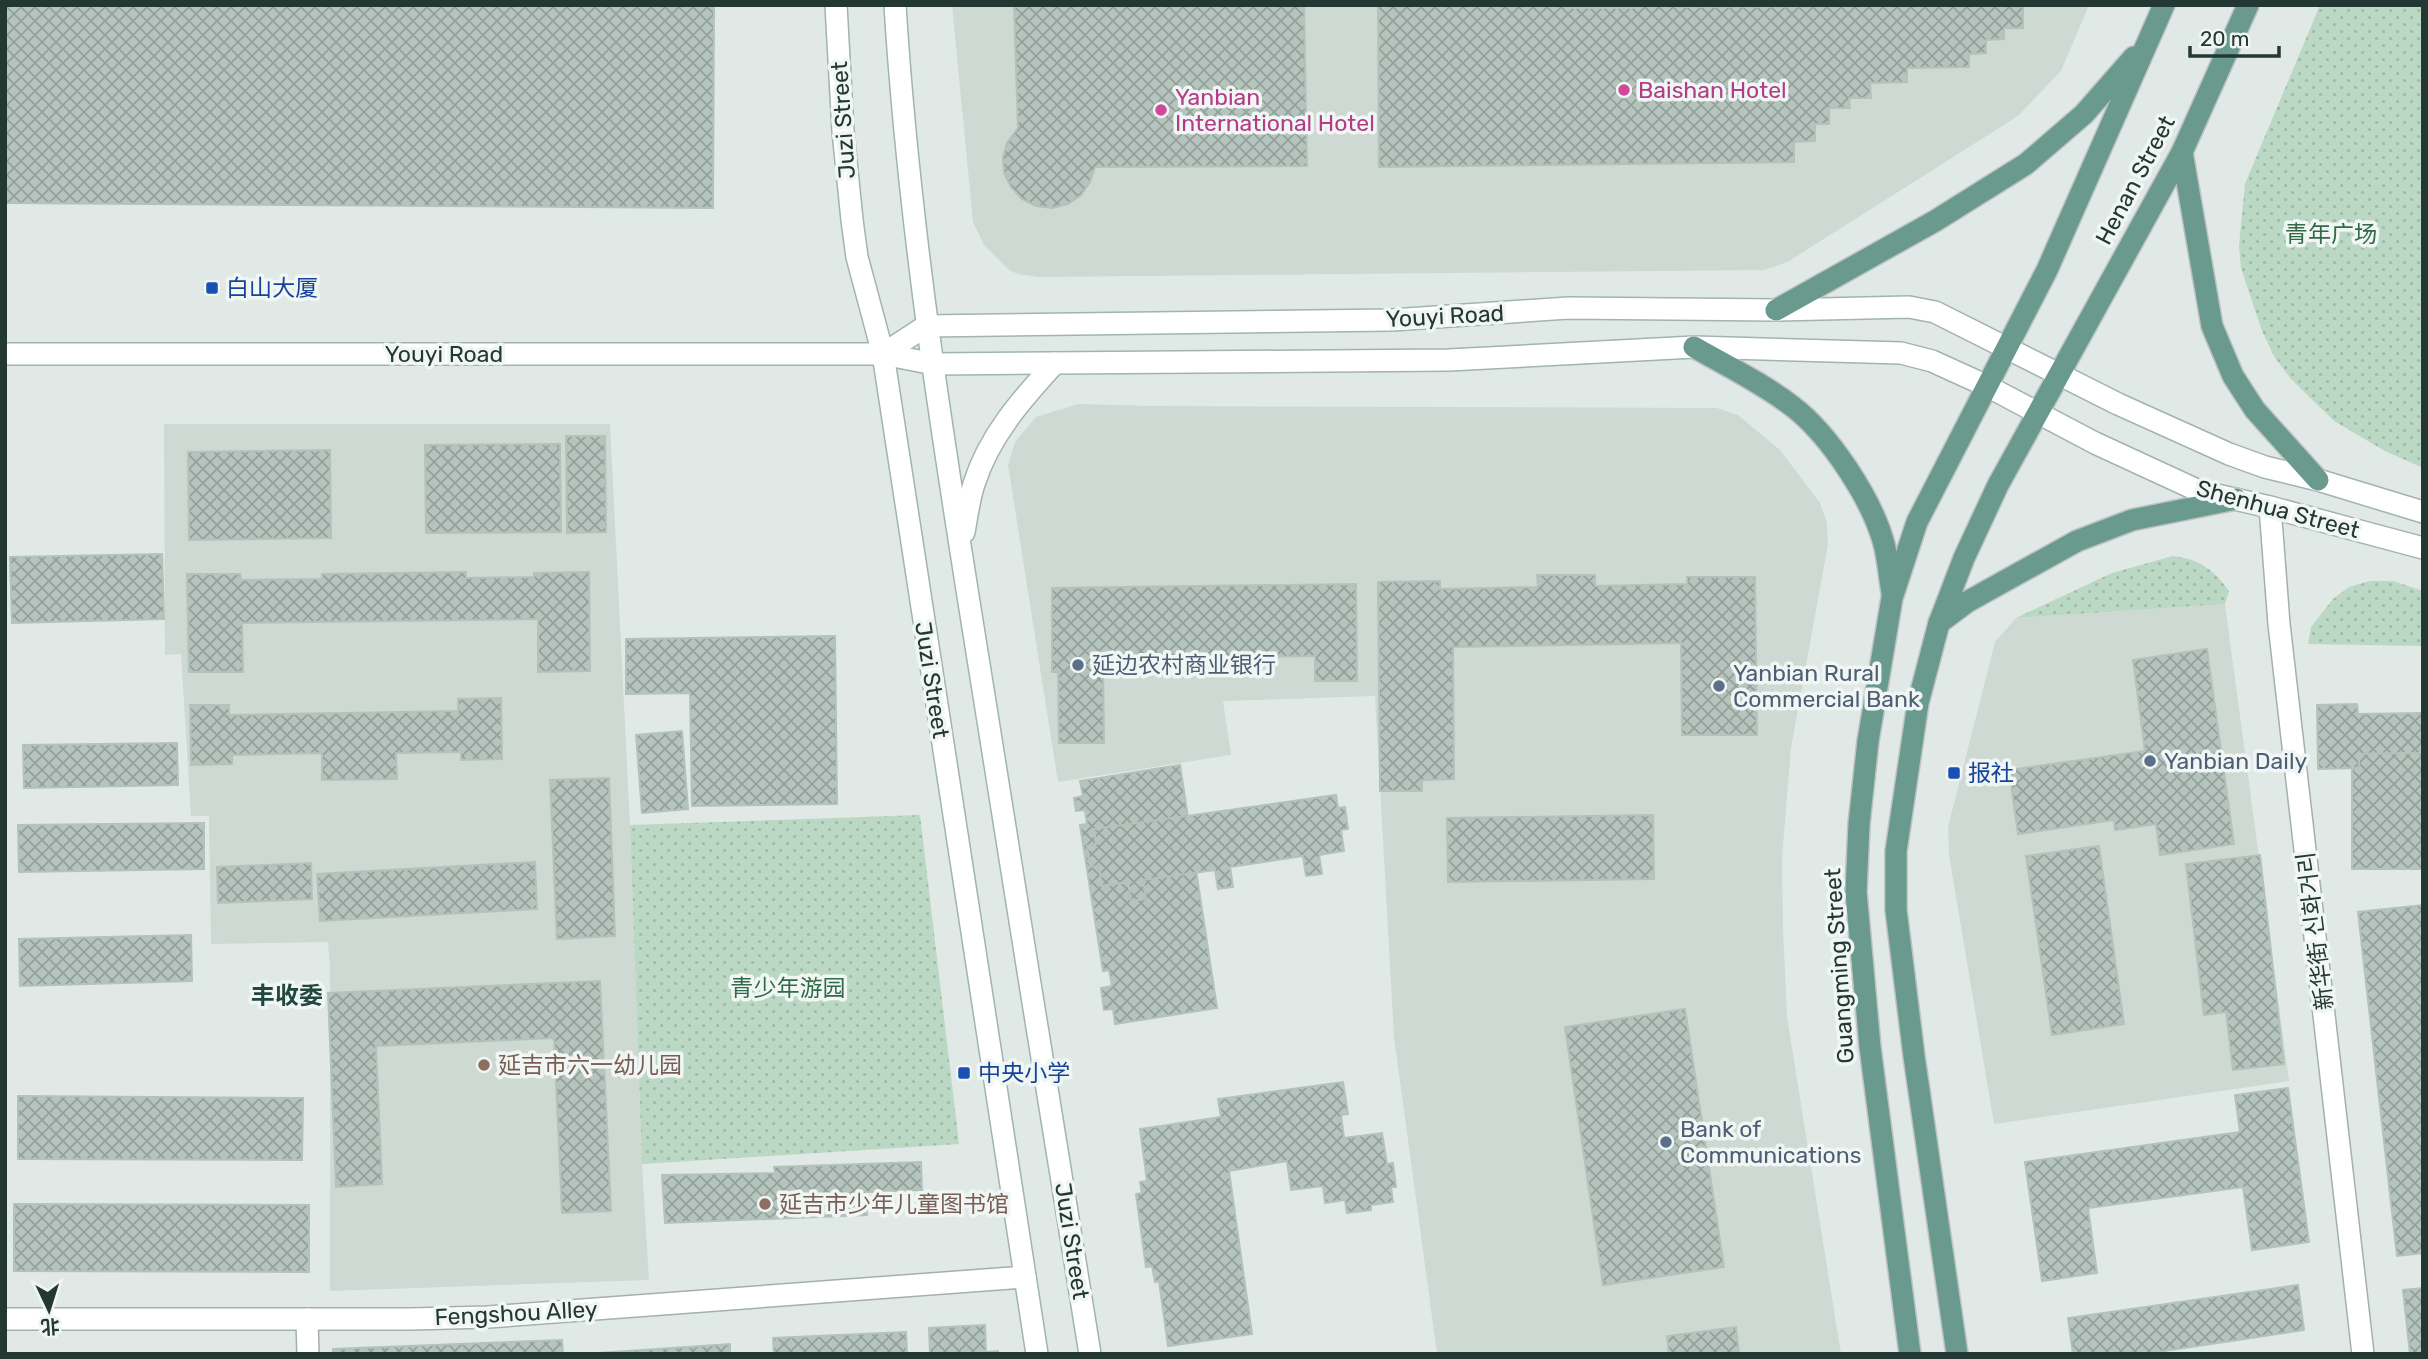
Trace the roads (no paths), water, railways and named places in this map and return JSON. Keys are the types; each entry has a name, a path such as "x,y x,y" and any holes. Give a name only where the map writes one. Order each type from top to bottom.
{"main road":[{"name":"Juzi Street","path":"836,5 843,131 857,257 883,354 1037,1354"},
{"name":"Juzi Street","path":"895,5 901,102 926,326 1090,1354"},
{"name":"Henan Street","path":"2007,348 2047,270 2164,5"},
{"name":"Henan Street","path":"2060,374 2182,152 2248,5"},
{"path":"1776,310 1935,221 2026,164 2084,114 2149,40"},
{"path":"2182,152 2212,326 2233,376 2255,410 2318,480"},
{"name":"Youyi Road","path":"926,326 1392,320 1568,309 1776,310 1909,307 1935,312 2007,348"},
{"path":"883,354 926,326"},
{"path":"1694,347 1793,406 1819,432 1860,488 1875,519 1884,545 1892,598"},
{"name":"Youyi Road","path":"5,354 883,354 934,364 1449,360 1694,347 1901,353 1932,361 1987,386"},
{"name":"Shenhua Street","path":"2007,348 2118,404 2229,454 2423,513"},
{"name":"Guangming Street","path":"1910,1354 1870,1047 1856,892 1859,824 1868,741 1892,598 1917,522 2007,348"},
{"path":"961,551 973,486 982,462 1014,409 1055,363"},
{"path":"1957,1354 1896,910 1896,851 1918,702 1939,623 1986,509 2060,374"},
{"name":"Shenhua Street","path":"1987,386 2038,414 2199,491 2423,548"},
{"path":"1939,623 1967,602 2077,541 2132,520 2236,499"},
{"name":"新华街 신화거리","path":"2270,507 2279,624 2363,1354"},
{"name":"Fengshou Alley","path":"5,1319 488,1317 1025,1277"},
{"path":"307,1319 308,1354"}],"place":[{"name":"Baishan Hotel","path":"1624,90"},
{"name":"Yanbian International Hotel","path":"1161,110"},
{"name":"白山大厦","path":"212,288"},
{"name":"延边农村商业银行","path":"1078,665"},
{"name":"Yanbian Rural Commercial Bank","path":"1719,686"},
{"name":"Yanbian Daily","path":"2150,761"},
{"name":"报社","path":"1954,773"},
{"name":"延吉市六一幼儿园","path":"484,1065"},
{"name":"中央小学","path":"964,1073"},
{"name":"Bank of Communications","path":"1666,1142"},
{"name":"延吉市少年儿童图书馆","path":"765,1204"}],"district":[{"name":"丰收委","path":"287,996"}],"park label":[{"name":"青年广场","path":"2331,234"},
{"name":"青少年游园","path":"788,988"}]}
